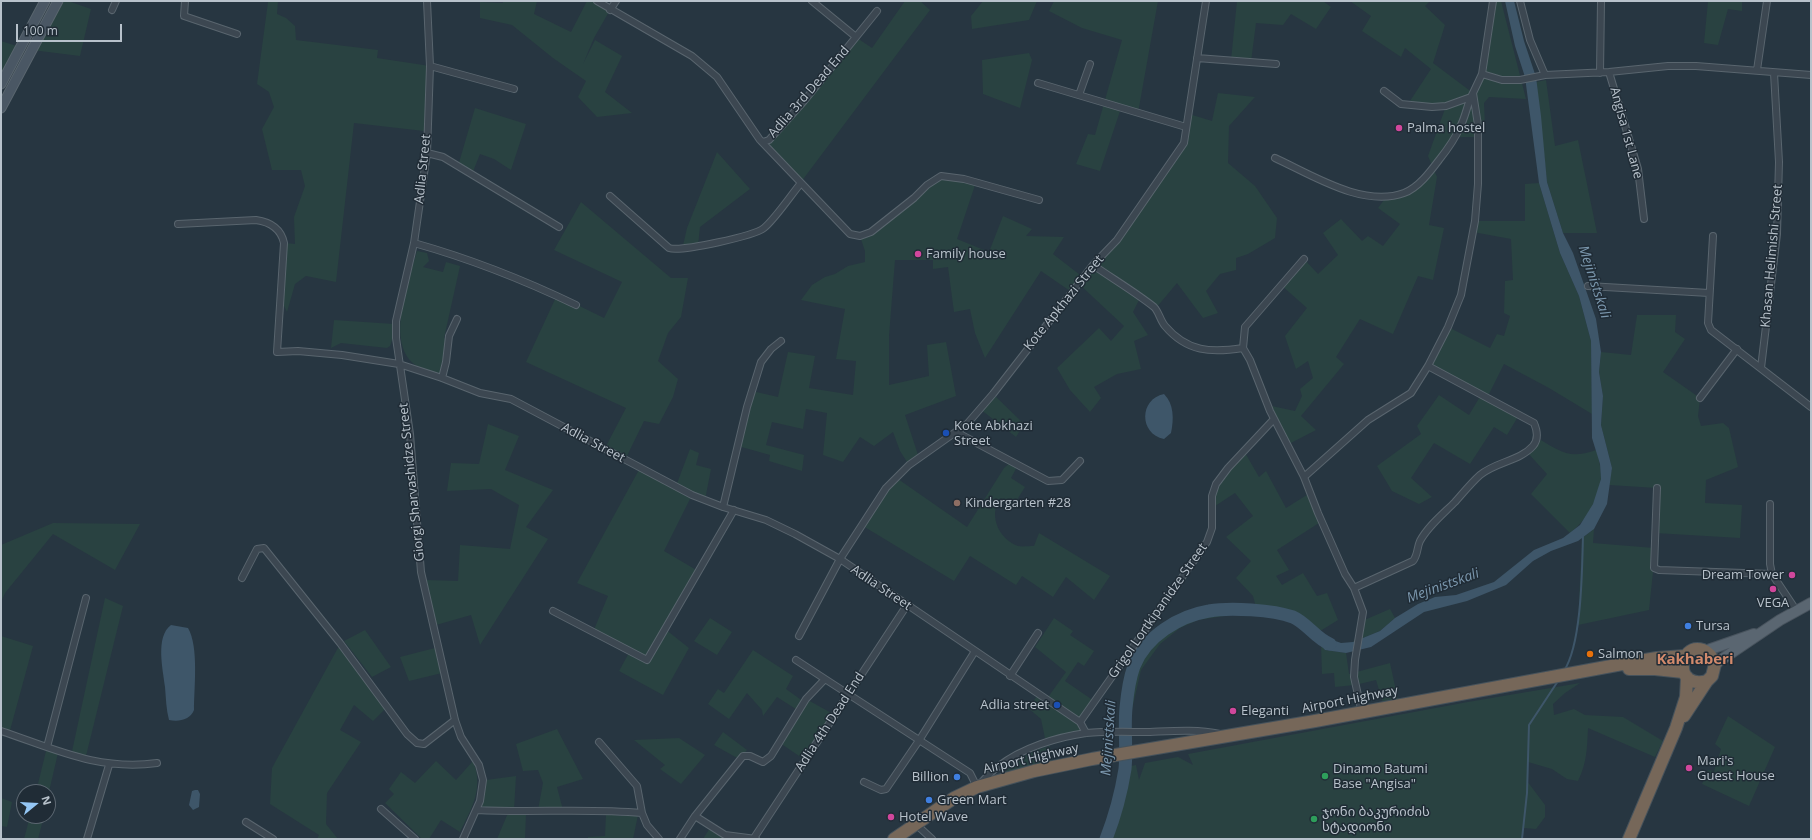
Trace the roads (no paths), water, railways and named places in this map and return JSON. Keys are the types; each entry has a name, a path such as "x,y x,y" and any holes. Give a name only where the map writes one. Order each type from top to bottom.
{"highway":[{"path":"1629,839 1676,728 1686,697 1683,661 1685,656 1694,650 1705,651 1710,654 1715,664 1712,676 1707,681 1676,728"},
{"name":"Airport Highway","path":"894,839 954,798 977,787 1000,783 1058,766 1114,759 1545,682 1657,658 1685,656"},
{"name":"Airport Highway","path":"1570,677 1633,669 1685,675"},
{"path":"1685,675 1693,681 1707,681"},
{"name":"Airport Highway","path":"1137,755 1231,736 1545,682"},
{"name":"Airport Highway","path":"904,839 957,803 1000,783"}],"main road":[{"path":"1,84 45,1"},
{"path":"1,108 58,1"},
{"path":"1715,664 1796,610 1811,603"},
{"path":"1705,651 1744,638 1772,626"}],"street":[{"path":"112,10 116,1"},
{"path":"185,1 184,16 237,34"},
{"name":"Adlia Street","path":"427,1 430,66 427,153 414,243 396,321 399,364 442,378 480,393 511,399 692,495 723,507 766,520 795,534 840,559 1010,676 1080,722 1086,733"},
{"name":"Adlia 3rd Dead End","path":"598,1 610,10 692,56 717,77 760,140 763,142 769,140 804,101 856,37 812,1"},
{"path":"610,10 616,1"},
{"name":"Kote Apkhazi Street","path":"799,636 840,559 886,488 909,465 967,424 993,394 1093,266 1117,240 1174,159 1184,143 1206,1"},
{"path":"1275,158 1353,193 1371,197 1404,193 1416,187 1448,148 1460,127 1482,74 1493,1"},
{"path":"1520,1 1530,40 1545,75"},
{"name":"Angisa 1st Lane","path":"1600,72 1601,1"},
{"path":"1756,70 1766,1"},
{"path":"856,37 877,11"},
{"path":"1197,58 1276,64"},
{"path":"1079,95 1090,64"},
{"path":"430,66 514,89"},
{"name":"Angisa 1st Lane","path":"1482,74 1502,80 1520,80 1545,75 1609,72 1668,66 1696,66 1811,75"},
{"name":"Angisa 1st Lane","path":"1609,72 1638,169 1644,219"},
{"name":"Khasan Helimishi Street","path":"1761,368 1777,234 1780,162 1774,73"},
{"path":"1038,83 1186,127"},
{"path":"1384,91 1402,104 1432,107 1446,106 1472,95"},
{"path":"1304,477 1368,420 1411,393 1428,366 1448,327 1461,295 1468,265 1478,184 1478,125 1472,95"},
{"path":"760,140 850,234 860,236 871,232 914,198 927,185 941,176 964,179 1039,200"},
{"path":"427,153 443,157 559,228"},
{"path":"610,196 670,248 682,250 747,236 764,228 801,183"},
{"path":"178,224 256,220 264,221 270,224 282,235 284,243 277,352 342,355 399,364"},
{"path":"1713,236 1708,323 1711,330 1811,407"},
{"path":"414,243 460,256 528,282 576,305"},
{"path":"1304,259 1245,327 1243,348 1250,360 1270,411 1304,477 1318,513 1345,574 1354,588 1363,612 1355,660 1354,677 1362,713"},
{"path":"1093,266 1156,308 1164,324 1177,339 1198,349 1220,351 1243,348"},
{"path":"1588,286 1709,293"},
{"path":"442,378 446,362 449,336 457,319"},
{"path":"723,507 747,407 761,362 771,349 781,340"},
{"path":"1700,398 1737,349"},
{"name":"Giorgi Sharvashidze Street","path":"399,364 410,434 421,572 455,720 461,737 479,765 483,780 477,810 463,839"},
{"path":"1354,588 1413,561 1416,557 1420,542 1429,529 1480,475 1500,463 1521,455 1533,446 1537,438 1537,430 1534,423 1428,366"},
{"name":"Grigol Lortkipanidze Street","path":"1080,722 1207,542 1212,528 1212,496 1216,484 1228,468 1274,419"},
{"path":"956,432 1048,481 1062,480 1080,461"},
{"path":"1657,488 1654,568 1659,570 1772,574"},
{"path":"1770,504 1770,564 1772,574 1796,610"},
{"path":"553,611 647,660 734,510"},
{"path":"242,578 257,549 264,548 345,649 407,734 417,743 424,744 455,720"},
{"path":"47,747 86,598"},
{"name":"Adlia 4th Dead End","path":"695,816 725,835 755,838 906,605"},
{"path":"1010,676 1038,633"},
{"path":"864,782 881,790 886,789 920,740 975,651"},
{"path":"796,660 970,773 977,787 998,766 1019,753 1046,743 1086,733 1204,732 1231,736"},
{"path":"680,839 695,816 742,756 750,756 763,762 771,756 806,699 825,679"},
{"path":"1,731 47,747 58,753 109,764 137,766 157,763"},
{"path":"599,742 637,786 642,813 647,825 659,839"},
{"path":"87,839 109,764"},
{"path":"998,766 1000,783"},
{"path":"381,809 415,839"},
{"path":"477,810 508,812 623,811 642,813"},
{"path":"246,822 273,839"},
{"path":"920,828 932,839"}],"water":[{"path":"1505,1 1514,1 1524,41 1536,77 1547,182 1563,233 1573,253 1596,319 1601,352 1599,372 1603,396 1601,425 1612,468 1607,504 1594,529 1578,541 1551,551 1533,561 1506,585 1467,601 1424,612 1371,647 1346,653 1325,650 1312,636 1319,632 1327,638 1341,643 1353,642 1380,631 1395,618 1418,604 1435,597 1456,595 1494,582 1534,550 1563,538 1580,525 1593,504 1601,479 1600,464 1592,438 1591,341 1579,296 1560,253 1539,183 1525,77 1515,46"},
{"path":"1164,394 1170,402 1173,422 1171,433 1164,439 1156,436 1150,431 1146,424 1145,416 1146,409 1150,402 1156,397"},
{"path":"171,625 188,628 194,646 195,656 194,710 190,716 184,720 177,721 169,720 168,716 161,654 163,637 166,630"},
{"path":"198,790 200,794 199,807 193,810 189,805 192,791"}],"waterway":[{"path":"1564,671 1570,659 1578,625 1583,535"},
{"name":"Mejinistskali","path":"1106,839 1122,787 1125,769 1125,716 1131,676 1139,655 1155,637 1165,629 1186,617 1209,611 1240,609 1263,611 1293,617 1303,623 1320,639 1330,644"},
{"path":"1522,839 1527,793 1529,725 1558,681"}],"place":[{"name":"Palma hostel","path":"1399,128"},
{"name":"Family house","path":"918,254"},
{"name":"Kote Abkhazi Street","path":"946,433"},
{"name":"Kindergarten #28","path":"957,503"},
{"name":"Dream Tower","path":"1792,575"},
{"name":"VEGA","path":"1773,589"},
{"name":"Tursa","path":"1688,626"},
{"name":"Salmon","path":"1590,654"},
{"name":"Adlia street","path":"1057,705"},
{"name":"Eleganti","path":"1233,711"},
{"name":"Mari's Guest House","path":"1689,768"},
{"name":"Dinamo Batumi Base \"Angisa\"","path":"1325,776"},
{"name":"Billion","path":"957,777"},
{"name":"Green Mart","path":"929,800"},
{"name":"Hotel Wave","path":"891,817"},
{"name":"ჯონი ბაკურიძის სტადიონი","path":"1314,819"}],"district":[{"name":"Kakhaberi","path":"1695,660"}]}
